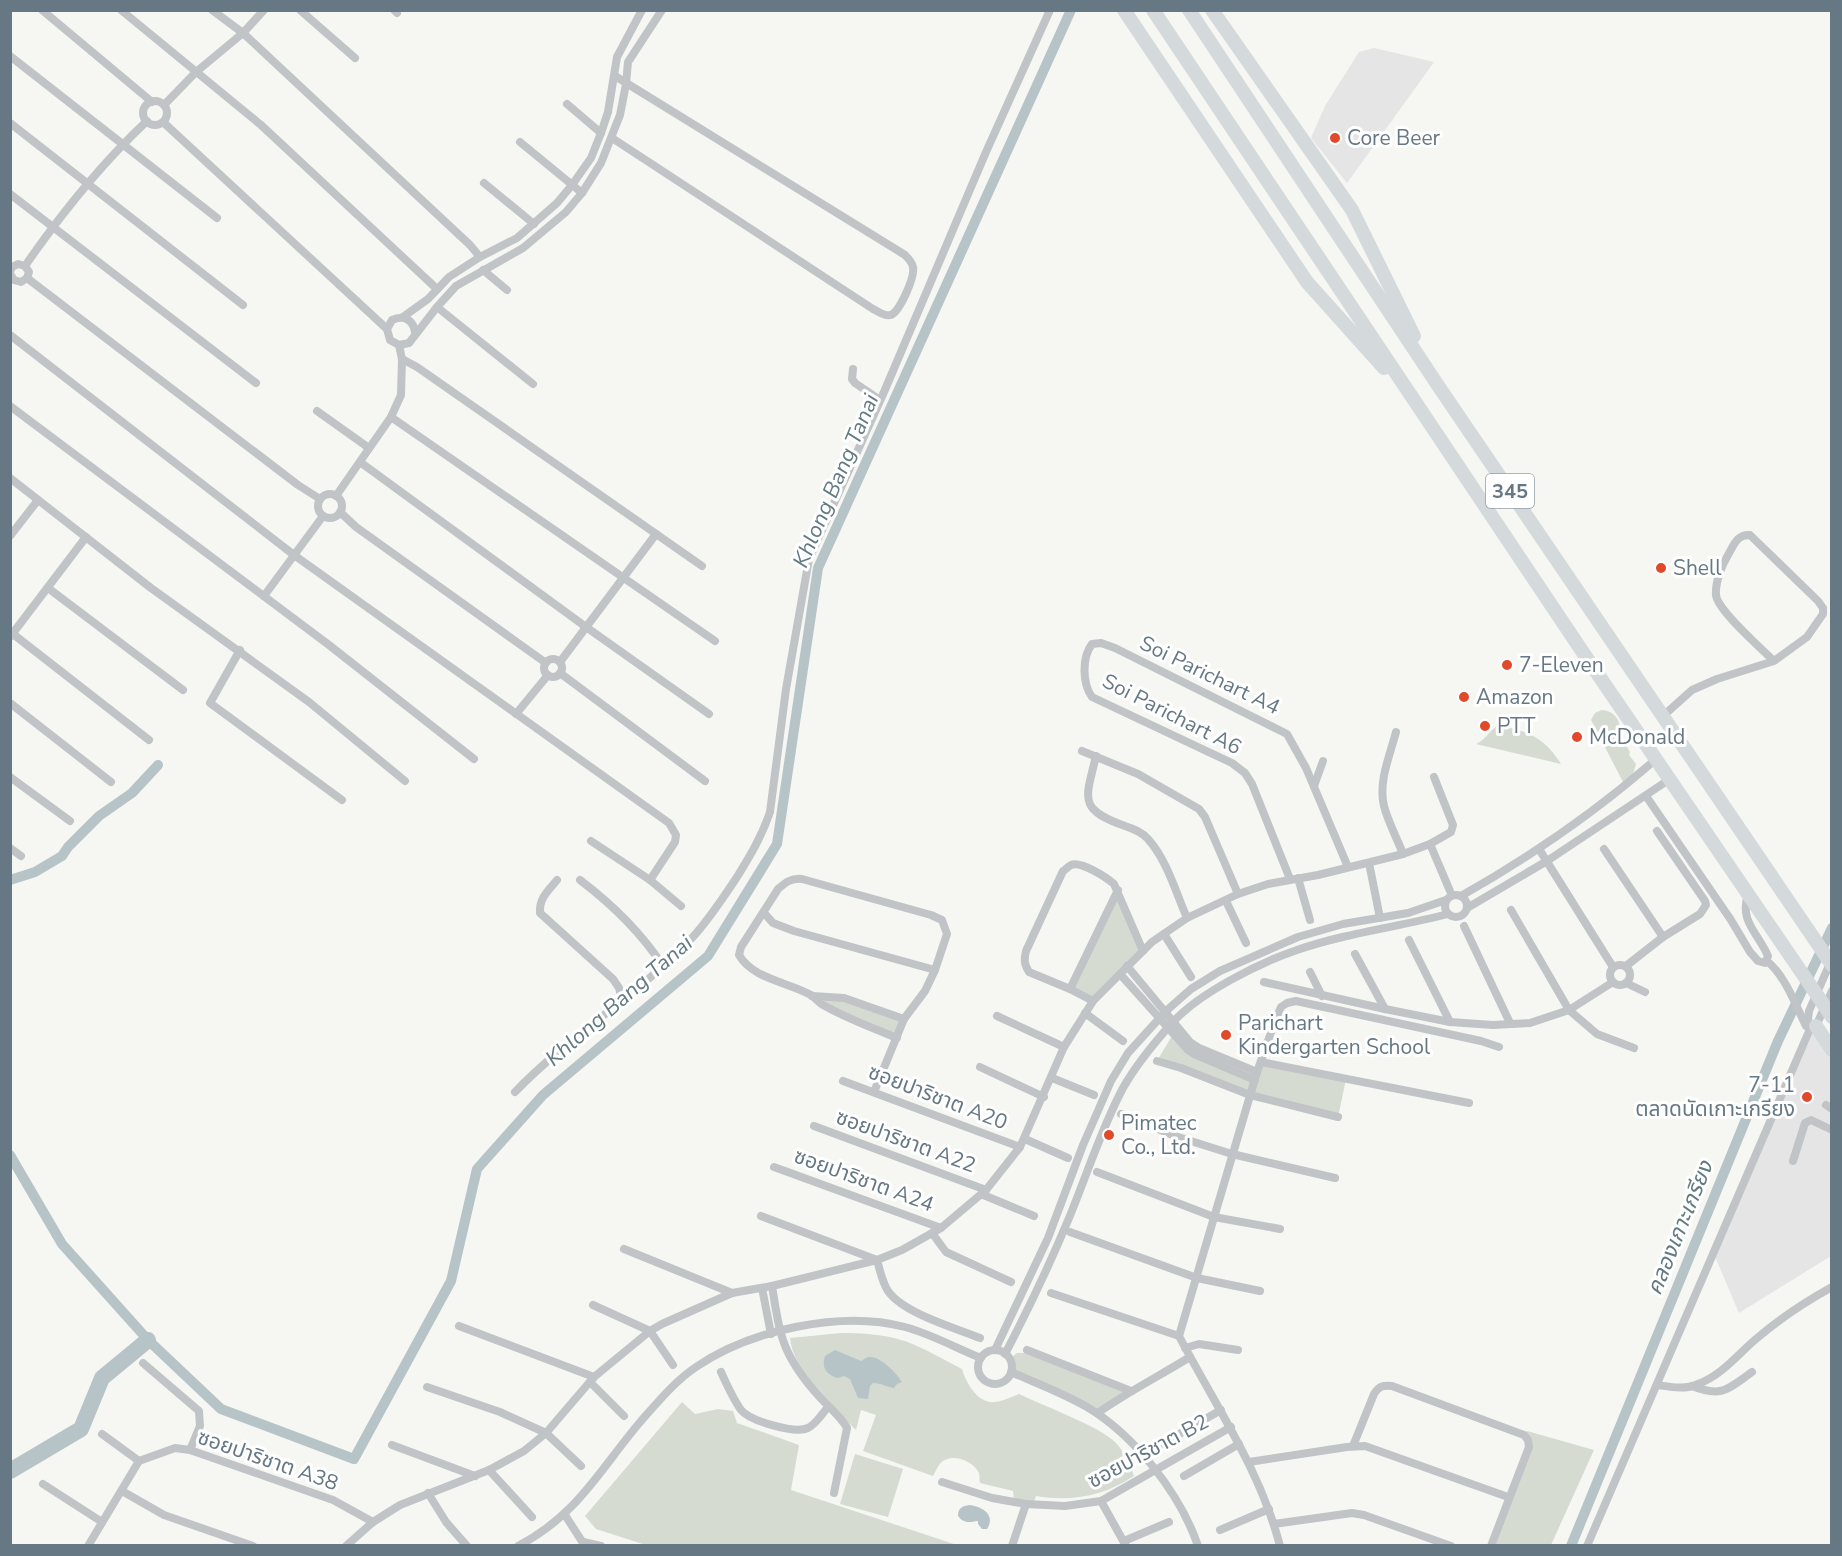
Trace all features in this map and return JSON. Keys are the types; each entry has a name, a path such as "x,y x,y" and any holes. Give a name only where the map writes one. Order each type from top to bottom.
{"main road":[{"path":"1124,10 1131,16 1307,282 1417,406"},
{"name":"345","path":"1153,10 1417,406 1832,1017"},
{"name":"345","path":"1189,10 1439,387 1832,965"},
{"path":"1212,10 1352,210 1439,387"},
{"path":"1318,204 1329,215 1341,214 1344,206 1336,190"},
{"path":"1292,258 1306,272 1315,271 1318,267 1310,245"},
{"path":"1811,1029 1832,1050"}],"street":[{"path":"42,10 152,102 164,105"},
{"path":"121,10 261,125 437,289"},
{"path":"212,10 243,33 470,245 480,257"},
{"path":"164,105 196,72 243,33 264,10"},
{"path":"300,10 355,58"},
{"path":"387,329 392,320 403,317 428,299 449,277 480,257 517,238 557,203 572,185 591,158 601,133 608,112 620,49 642,10"},
{"path":"163,122 387,329 390,340 399,345 409,343 456,286 523,248 566,212 582,193 601,164 612,138 620,115 628,62 662,10"},
{"path":"515,1092 552,1055 663,966 692,938 753,852 764,830 770,812 786,689 809,559 1050,10"},
{"path":"10,56 217,218"},
{"path":"612,138 873,309 884,315 891,315 897,310 912,279 914,268 905,255 615,76"},
{"path":"152,102 144,112 147,121 152,124 158,125 163,122 167,114 164,105"},
{"path":"567,104 601,133"},
{"path":"25,266 52,227 122,145 147,121"},
{"path":"10,123 243,305"},
{"path":"520,142 582,193"},
{"path":"484,183 534,224"},
{"path":"10,194 256,383"},
{"path":"18,264 25,266 28,272 27,278 21,282 11,274 18,264"},
{"path":"483,270 507,290"},
{"path":"27,278 298,485 320,499"},
{"path":"437,307 533,384"},
{"path":"403,317 410,320 415,333"},
{"path":"10,335 294,555 674,829 676,835 672,849 650,880"},
{"path":"336,496 391,417 401,395 402,359 399,345"},
{"path":"402,359 417,367 702,566"},
{"path":"853,369 852,379 855,383 880,400"},
{"path":"10,406 329,645 474,759"},
{"path":"318,411 369,448"},
{"path":"391,417 714,641"},
{"path":"360,462 709,714"},
{"path":"10,478 151,588 309,702 405,781"},
{"path":"340,512 332,518 323,516 318,508 320,499 324,495 336,496 340,500 340,512 356,527 546,663"},
{"path":"10,536 38,500"},
{"path":"264,596 323,516"},
{"path":"560,662 656,534"},
{"path":"1663,716 1692,690 1717,679 1774,661 1808,637 1820,621 1823,608 1806,588 1750,535 1744,534 1738,537 1724,562 1717,586 1717,600 1732,619 1774,661"},
{"path":"86,537 12,635 149,740"},
{"path":"48,588 183,690"},
{"name":"Soi Parichart A6","path":"1115,648 1101,643 1092,644 1087,651 1084,678 1092,697 1232,763 1245,773 1252,784 1310,920"},
{"name":"Soi Parichart A4","path":"1115,648 1287,734 1299,753 1348,867"},
{"path":"240,650 210,703 342,800"},
{"path":"548,675 545,670 546,663 551,659 560,662"},
{"path":"548,675 555,676 560,673 562,666 560,662"},
{"path":"560,673 705,781"},
{"path":"516,714 548,675"},
{"path":"10,703 111,782"},
{"path":"1396,732 1386,767 1383,792 1384,805 1403,854"},
{"path":"1082,751 1138,774 1199,808 1238,894"},
{"path":"1096,756 1087,796 1088,805 1107,820 1138,831 1155,848 1187,918"},
{"path":"995,1350 1005,1354 1011,1362 1011,1372 1003,1382 990,1384 980,1376 978,1370 981,1358 995,1350 1048,1238 1083,1145 1111,1081 1128,1053 1163,1014 1191,989 1220,971 1298,937 1343,924 1408,913 1446,900 1453,895 1461,896 1539,849 1627,784 1656,759"},
{"path":"1314,786 1323,761"},
{"path":"10,777 70,821"},
{"path":"346,1545 373,1522 400,1505 489,1470 524,1451 546,1433 592,1380 650,1331 732,1293 767,1287 877,1260 902,1250 941,1228 983,1192 1020,1148 1064,1047 1085,1013 1093,1001 1143,951 1187,918 1226,902 1238,894 1403,854 1430,844 1451,832 1453,825 1434,777"},
{"path":"1005,1354 1060,1241 1108,1119 1124,1087 1171,1025 1218,987 1296,950 1448,914 1459,917 1467,908 1547,861 1670,779"},
{"path":"1646,796 1750,952 1758,961 1767,961 1776,970 1811,1029"},
{"path":"1626,966 1663,937 1700,914 1706,905 1657,831"},
{"path":"591,841 650,880 681,906"},
{"path":"1430,844 1450,891"},
{"path":"10,848 21,856"},
{"path":"1539,849 1613,967"},
{"path":"1604,849 1663,937"},
{"path":"1369,863 1380,918"},
{"path":"1093,1001 1071,989 1029,972 1024,960 1026,951 1063,872 1071,865 1080,864 1108,878 1118,890 1143,951"},
{"path":"874,1092 904,1018 926,991 935,970 947,934 942,920 802,879 793,878 778,889 741,947 739,956 743,963 754,971 813,996 844,998 904,1018"},
{"path":"557,880 543,897 540,914 612,979 619,988 622,999"},
{"path":"580,880 614,907 637,930 663,966"},
{"path":"1071,989 1118,890"},
{"path":"1748,895 1744,909 1747,920 1766,951 1767,961"},
{"path":"1461,896 1467,903 1467,908"},
{"path":"1446,900 1445,910 1448,914"},
{"path":"1226,902 1245,943"},
{"path":"1511,910 1569,1010 1597,1034 1634,1048"},
{"path":"764,913 773,923 794,931 935,970"},
{"path":"1464,926 1510,1023"},
{"path":"1164,934 1191,977"},
{"path":"1409,940 1450,1022"},
{"path":"1355,954 1385,1010"},
{"path":"1811,1029 1808,1019 1809,1011 1832,961"},
{"path":"1617,964 1626,966 1630,972 1630,978 1626,983 1622,985 1613,982 1610,974 1613,967 1617,964"},
{"path":"1127,966 1171,1025 1190,1042 1256,1076"},
{"path":"1310,972 1322,996"},
{"path":"1120,974 1163,1014"},
{"path":"1264,982 1385,1010 1472,1025 1530,1023 1569,1010 1613,982"},
{"path":"1626,983 1645,992"},
{"path":"1587,1545 1811,1029 1832,991"},
{"path":"813,996 821,1005 897,1038"},
{"path":"1280,1545 1269,1509 1249,1462 1179,1336 1250,1095 1281,1007 1296,1001 1481,1041 1499,1047"},
{"path":"1085,1013 1123,1041"},
{"path":"997,1016 1064,1047"},
{"path":"1157,1061 1250,1095 1338,1117"},
{"path":"1261,1062 1469,1103"},
{"path":"980,1067 1044,1097"},
{"path":"1052,1078 1094,1095"},
{"name":"ซอยปาริชาต A20","path":"843,1081 1020,1148"},
{"path":"1121,1114 1175,1136 1233,1155 1335,1178"},
{"path":"1793,1161 1805,1123 1811,1120 1830,1129"},
{"name":"ซอยปาริชาต A22","path":"814,1126 960,1179 1034,1216"},
{"path":"1025,1139 1068,1158"},
{"name":"ซอยปาริชาต A24","path":"774,1167 941,1228"},
{"path":"1097,1172 1214,1217 1280,1229"},
{"path":"761,1216 877,1260 888,1291 897,1301 910,1310 980,1338"},
{"path":"1070,1232 1197,1278 1260,1291"},
{"path":"932,1233 946,1252 1011,1282"},
{"path":"624,1249 732,1293"},
{"path":"767,1287 775,1333 795,1367 828,1407 842,1419 847,1428 834,1493"},
{"path":"1657,1385 1680,1388 1708,1379 1735,1360 1769,1328 1832,1287"},
{"path":"1051,1293 1179,1336"},
{"path":"593,1305 650,1331 674,1365"},
{"path":"518,1545 565,1515 591,1487 640,1422 667,1391 695,1367 726,1349 775,1333 833,1321 862,1321 903,1327 981,1358"},
{"path":"459,1326 592,1380 624,1416"},
{"path":"1185,1348 1199,1344 1238,1350"},
{"path":"1027,1350 1131,1391"},
{"path":"1099,1412 1190,1357"},
{"path":"143,1363 199,1411 200,1426 190,1450"},
{"path":"721,1372 741,1409 757,1420 789,1428 806,1429 813,1425 828,1407"},
{"path":"1011,1372 1088,1407 1116,1428 1156,1469 1186,1520 1197,1545"},
{"path":"1692,1386 1716,1393 1727,1389 1752,1372"},
{"path":"1353,1446 1377,1389 1383,1385 1392,1386 1524,1435 1529,1447 1491,1545"},
{"path":"427,1387 500,1412 546,1433 581,1466"},
{"path":"1160,1445 1221,1410"},
{"name":"ซอยปาริชาต B2","path":"942,1482 992,1498 1026,1504 1065,1506 1101,1500 1231,1427"},
{"path":"88,1545 139,1461 102,1434"},
{"path":"1184,1476 1239,1444"},
{"path":"392,1445 475,1476"},
{"path":"1249,1462 1353,1446 1377,1450 1508,1497"},
{"name":"ซอยปาริชาต A38","path":"139,1461 175,1448 190,1450 333,1500 373,1522"},
{"path":"489,1470 532,1517"},
{"path":"43,1484 102,1522"},
{"path":"122,1491 164,1515 254,1545"},
{"path":"428,1493 446,1522 467,1545"},
{"path":"1101,1500 1125,1543 1169,1522"},
{"path":"1012,1545 1026,1504"},
{"path":"1220,1530 1269,1509"},
{"path":"1274,1524 1352,1513 1451,1545"},
{"path":"565,1515 584,1544 600,1545"}],"shaded area":[{"path":"1374,48 1434,62 1347,183 1311,138 1325,106 1359,52"},
{"path":"1602,710 1610,712 1618,720 1619,733 1630,752 1629,755 1636,764 1633,774 1624,784 1591,720 1595,713"},
{"path":"1499,725 1535,737 1555,755 1561,764 1476,744"},
{"path":"1118,890 1143,951 1093,1001 1071,989"},
{"path":"827,996 904,1019 897,1038 821,1005"},
{"path":"1816,1026 1831,1050 1831,1256 1739,1313 1714,1254"},
{"path":"1173,1034 1255,1080 1261,1062 1346,1079 1338,1117 1250,1095 1157,1061"},
{"path":"841,1333 891,1337 923,1348 962,1369 974,1392 983,1400 995,1402 1019,1394 1085,1423 1116,1443 1127,1459 1134,1476 1099,1493 1075,1498 1036,1496 1034,1502 1014,1499 1013,1491 980,1483 977,1469 969,1462 959,1459 949,1458 943,1461 933,1476 863,1451 876,1415 861,1410 856,1430 806,1376 798,1363 790,1338"},
{"path":"835,1350 861,1361 869,1357 875,1358 893,1371 902,1382 894,1388 873,1383 870,1386 868,1399 858,1398 850,1379 844,1376 834,1377 825,1370 825,1356"},
{"path":"1017,1353 1025,1353 1126,1391 1099,1412 1013,1371 1012,1357"},
{"path":"682,1402 695,1414 718,1409 733,1411 737,1423 799,1445 791,1490 957,1545 646,1545 596,1529 585,1516"},
{"path":"1527,1431 1594,1450 1551,1545 1490,1546 1529,1447 1524,1435"},
{"path":"855,1454 903,1469 888,1517 840,1504"},
{"path":"970,1505 987,1512 990,1520 987,1529 982,1529 978,1521 970,1522 960,1519 958,1516 961,1508"}],"waterway":[{"name":"Khlong Bang Tanai","path":"10,1155 62,1244 148,1340 221,1409 354,1459 451,1281 477,1169 543,1095 708,956 777,844 818,568 1071,10"},
{"path":"10,880 35,872 62,856 99,816 132,793 158,765"},
{"name":"คลองเกาะเกรียง","path":"1571,1546 1778,1041 1832,928"},
{"name":"Khlong Bang Tanai","path":"10,1471 81,1429 102,1378 148,1340"}],"place":[{"name":"Core Beer","path":"1335,138"},
{"name":"Shell","path":"1661,568"},
{"name":"7-Eleven","path":"1507,665"},
{"name":"Amazon","path":"1464,697"},
{"name":"PTT","path":"1485,726"},
{"name":"McDonald","path":"1577,737"},
{"name":"Parichart Kindergarten School","path":"1226,1035"},
{"name":"7-11 ตลาดนัดเกาะเกรียง","path":"1807,1097"},
{"name":"Pimatec Co., Ltd.","path":"1109,1135"}]}
